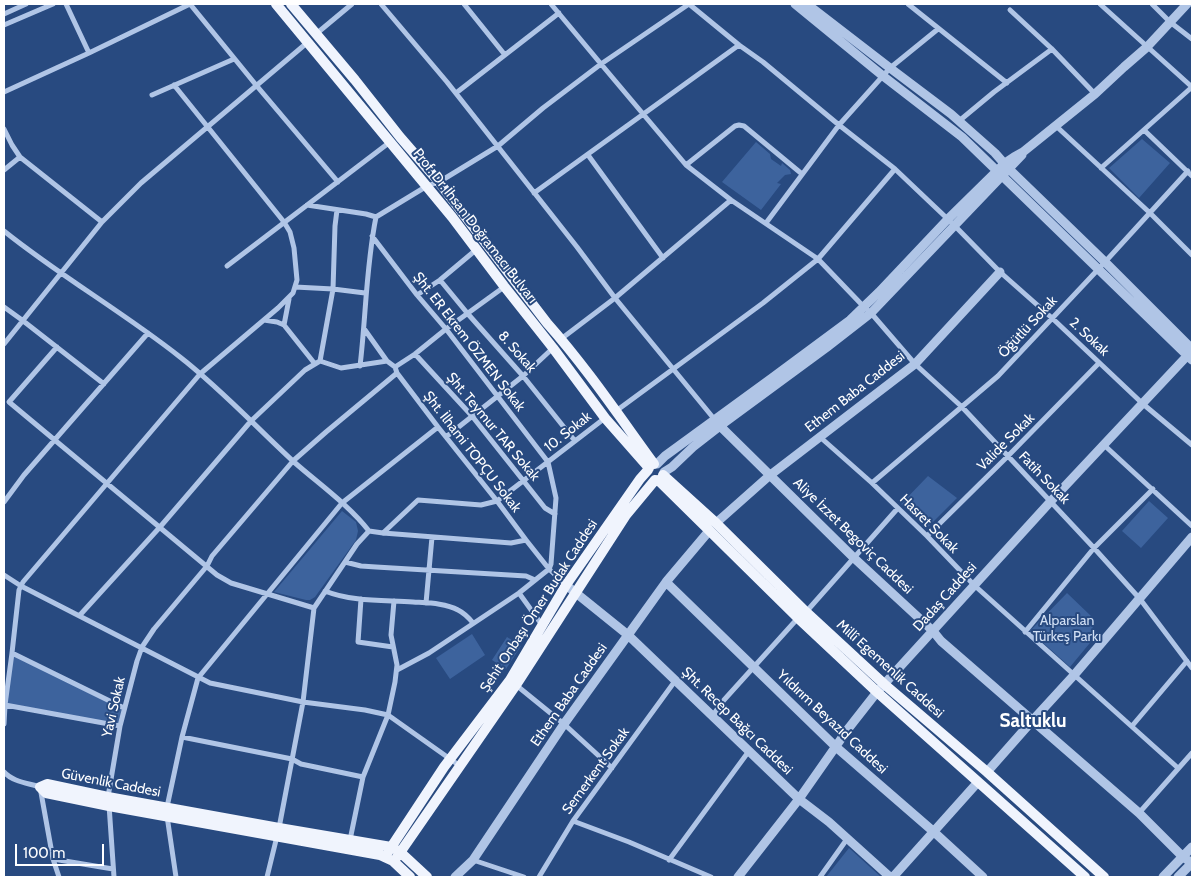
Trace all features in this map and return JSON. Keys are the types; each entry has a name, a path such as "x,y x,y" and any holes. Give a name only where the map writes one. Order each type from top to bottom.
{"main road":[{"name":"Prof. Dr. İhsan Doğramacı Bulvarı","path":"276,4 427,186 605,418 656,472"},
{"name":"Prof. Dr. İhsan Doğramacı Bulvarı","path":"291,4 439,182 616,411 656,472"},
{"name":"Millî Egemenlik Caddesi","path":"656,472 716,523 876,692 1085,877"},
{"name":"Millî Egemenlik Caddesi","path":"656,472 709,531 802,615 987,772 1104,877"},
{"name":"Şehit Onbaşı Ömer Budak Caddesi","path":"396,849 450,759 513,683 542,625 566,585 640,478 656,472"},
{"name":"Şehit Onbaşı Ömer Budak Caddesi","path":"389,859 461,766 513,683 576,594 626,515 656,472"},
{"name":"Güvenlik Caddesi","path":"40,787 47,784 108,801 278,832 374,854 389,859 410,877"},
{"name":"Güvenlik Caddesi","path":"278,832 350,840 396,849"},
{"path":"396,849 427,877"}],"street":[{"path":"4,14 26,4"},
{"path":"4,25 53,4"},
{"path":"66,4 89,53"},
{"path":"4,92 190,4 338,182"},
{"path":"316,34 352,4"},
{"path":"380,4 456,93 615,298 717,423"},
{"path":"464,4 505,55"},
{"name":"Fatih Sokak","path":"551,4 686,165 731,200 818,259 915,364 962,407 1140,599 1192,668"},
{"path":"307,205 376,217 498,146 543,108 601,64 689,4"},
{"name":"2. Sokak","path":"689,4 895,169 1000,272 1143,404 1192,445"},
{"path":"795,4 962,137 1098,270 1191,355"},
{"path":"807,4 959,121 1105,262 1191,355"},
{"path":"908,4 1006,83"},
{"path":"1100,4 1192,87 1100,168"},
{"path":"1152,4 1170,22 1192,39"},
{"path":"656,472 717,423 810,360 867,310 1007,166 1019,159 1024,152 1147,47 1187,4"},
{"path":"1010,10 1094,94"},
{"path":"456,93 559,13"},
{"path":"766,223 839,125 890,68 938,29"},
{"path":"4,344 102,222 141,183 308,42"},
{"path":"534,193 739,45"},
{"path":"959,121 1006,83 1052,50"},
{"path":"152,95 234,59"},
{"path":"4,724 18,590 106,483 200,374 278,308 293,293 297,280 294,248 290,232 284,222 174,85"},
{"path":"686,165 734,126 739,125 744,126 802,174"},
{"path":"1056,126 1150,213 1192,255"},
{"path":"4,129 20,157 102,222"},
{"path":"1144,130 1190,174"},
{"path":"227,266 390,142"},
{"path":"588,155 663,258"},
{"path":"4,170 20,157"},
{"path":"616,411 763,303 818,259 895,169"},
{"name":"Öğütlü Sokak","path":"872,483 998,376 1150,213 1190,174"},
{"path":"446,437 522,376 561,340 615,298 731,200"},
{"path":"80,615 160,527 251,421 305,370 318,362 333,289 337,210"},
{"path":"360,366 372,236 376,217"},
{"path":"4,232 181,357 293,461 342,503 370,531 511,543 526,540"},
{"name":"Şht. ER Ekrem ÖZMEN Sokak","path":"372,236 548,462"},
{"path":"417,294 440,280 477,249"},
{"name":"Ethem Baba Caddesi","path":"716,523 769,476 915,364 1000,272"},
{"name":"8. Sokak","path":"440,280 575,441"},
{"name":"Yavi Sokak","path":"114,877 108,801 120,726 142,647 154,629 207,566 212,556 293,461 415,354 504,286"},
{"path":"295,287 366,293"},
{"path":"284,325 289,297"},
{"path":"4,307 104,384"},
{"path":"264,320 284,325 318,362 341,368 386,361"},
{"name":"Şht. İlhami TOPÇU Sokak","path":"364,330 386,361 396,370 526,540 549,569 566,585"},
{"path":"4,502 24,475 148,333"},
{"path":"57,347 9,402 217,575 232,582 314,608"},
{"name":"Şht. Teymur TAR Sokak","path":"415,354 472,416 545,508 555,514"},
{"name":"Dadaş Caddesi","path":"738,877 799,799 876,692 1051,501 1191,355"},
{"name":"Valide Sokak","path":"927,536 1100,363"},
{"name":"10. Sokak","path":"496,501 605,418"},
{"name":"Aliye İzzet Begoviç Caddesi","path":"717,423 769,476 933,631 941,641 1139,812 1183,857 1192,863"},
{"path":"176,877 167,812 182,737 198,678 342,503 438,427"},
{"name":"Hasret Sokak","path":"820,437 872,483 927,536 974,586 1075,674 1178,768"},
{"path":"1104,445 1192,526"},
{"path":"397,670 429,652 519,593 549,569 556,498 548,462"},
{"path":"1025,632 1094,548 1153,489"},
{"path":"383,533 418,500 481,505 496,501"},
{"path":"713,715 753,666 802,615 898,508"},
{"path":"267,877 278,832 303,702 314,608 357,544 370,531"},
{"name":"Ethem Baba Caddesi","path":"455,877 473,860 564,724 666,582 709,531"},
{"path":"426,603 432,537"},
{"path":"987,772 1075,674 1192,537"},
{"path":"345,562 361,566 526,576 535,580"},
{"path":"4,576 210,683 303,702 388,715 461,766"},
{"name":"Yıldırım Beyazıd Caddesi","path":"666,582 836,747 983,877"},
{"name":"Şht. Recep Bağcı Caddesi","path":"566,585 628,634 799,799 891,877"},
{"path":"325,591 340,597 426,603 451,607 466,615 473,623"},
{"path":"519,593 542,625"},
{"path":"361,599 358,642 393,647"},
{"path":"350,840 363,777 388,715 396,682 396,659 391,631 394,601"},
{"path":"12,653 124,708"},
{"path":"1132,726 1187,661"},
{"name":"Semerkent Sokak","path":"539,877 573,821 675,681"},
{"path":"513,683 564,724 612,768"},
{"path":"5,705 120,726"},
{"path":"182,737 292,759 301,764 363,777"},
{"path":"669,860 749,752"},
{"path":"1139,812 1192,753"},
{"path":"4,772 14,779 40,787 58,877"},
{"path":"891,877 978,782"},
{"path":"573,821 629,842 711,877"},
{"path":"820,877 847,838"},
{"path":"1163,877 1192,847"},
{"path":"53,859 113,869"},
{"path":"473,860 524,877"},
{"path":"1178,877 1192,863"}],"green space":[{"path":"1142,139 1170,163 1139,198 1109,168"},
{"path":"756,142 770,154 771,159 781,166 782,163 790,170 791,174 785,175 777,183 781,184 761,210 722,182"},
{"path":"928,476 957,498 927,528 901,504"},
{"path":"1149,501 1168,518 1141,548 1122,531"},
{"path":"342,511 356,522 358,531 356,540 315,597 306,600 274,592"},
{"name":"Alparslan Türkeş Parkı","path":"1067,593 1091,616 1094,638 1070,667 1030,631"},
{"path":"472,634 485,655 450,679 436,658"},
{"path":"507,637 521,646 506,669 492,660"},
{"path":"12,653 124,708 120,726 5,705"},
{"path":"849,848 881,877 826,877"}],"district":[{"name":"Saltuklu","path":"1033,721"}]}
